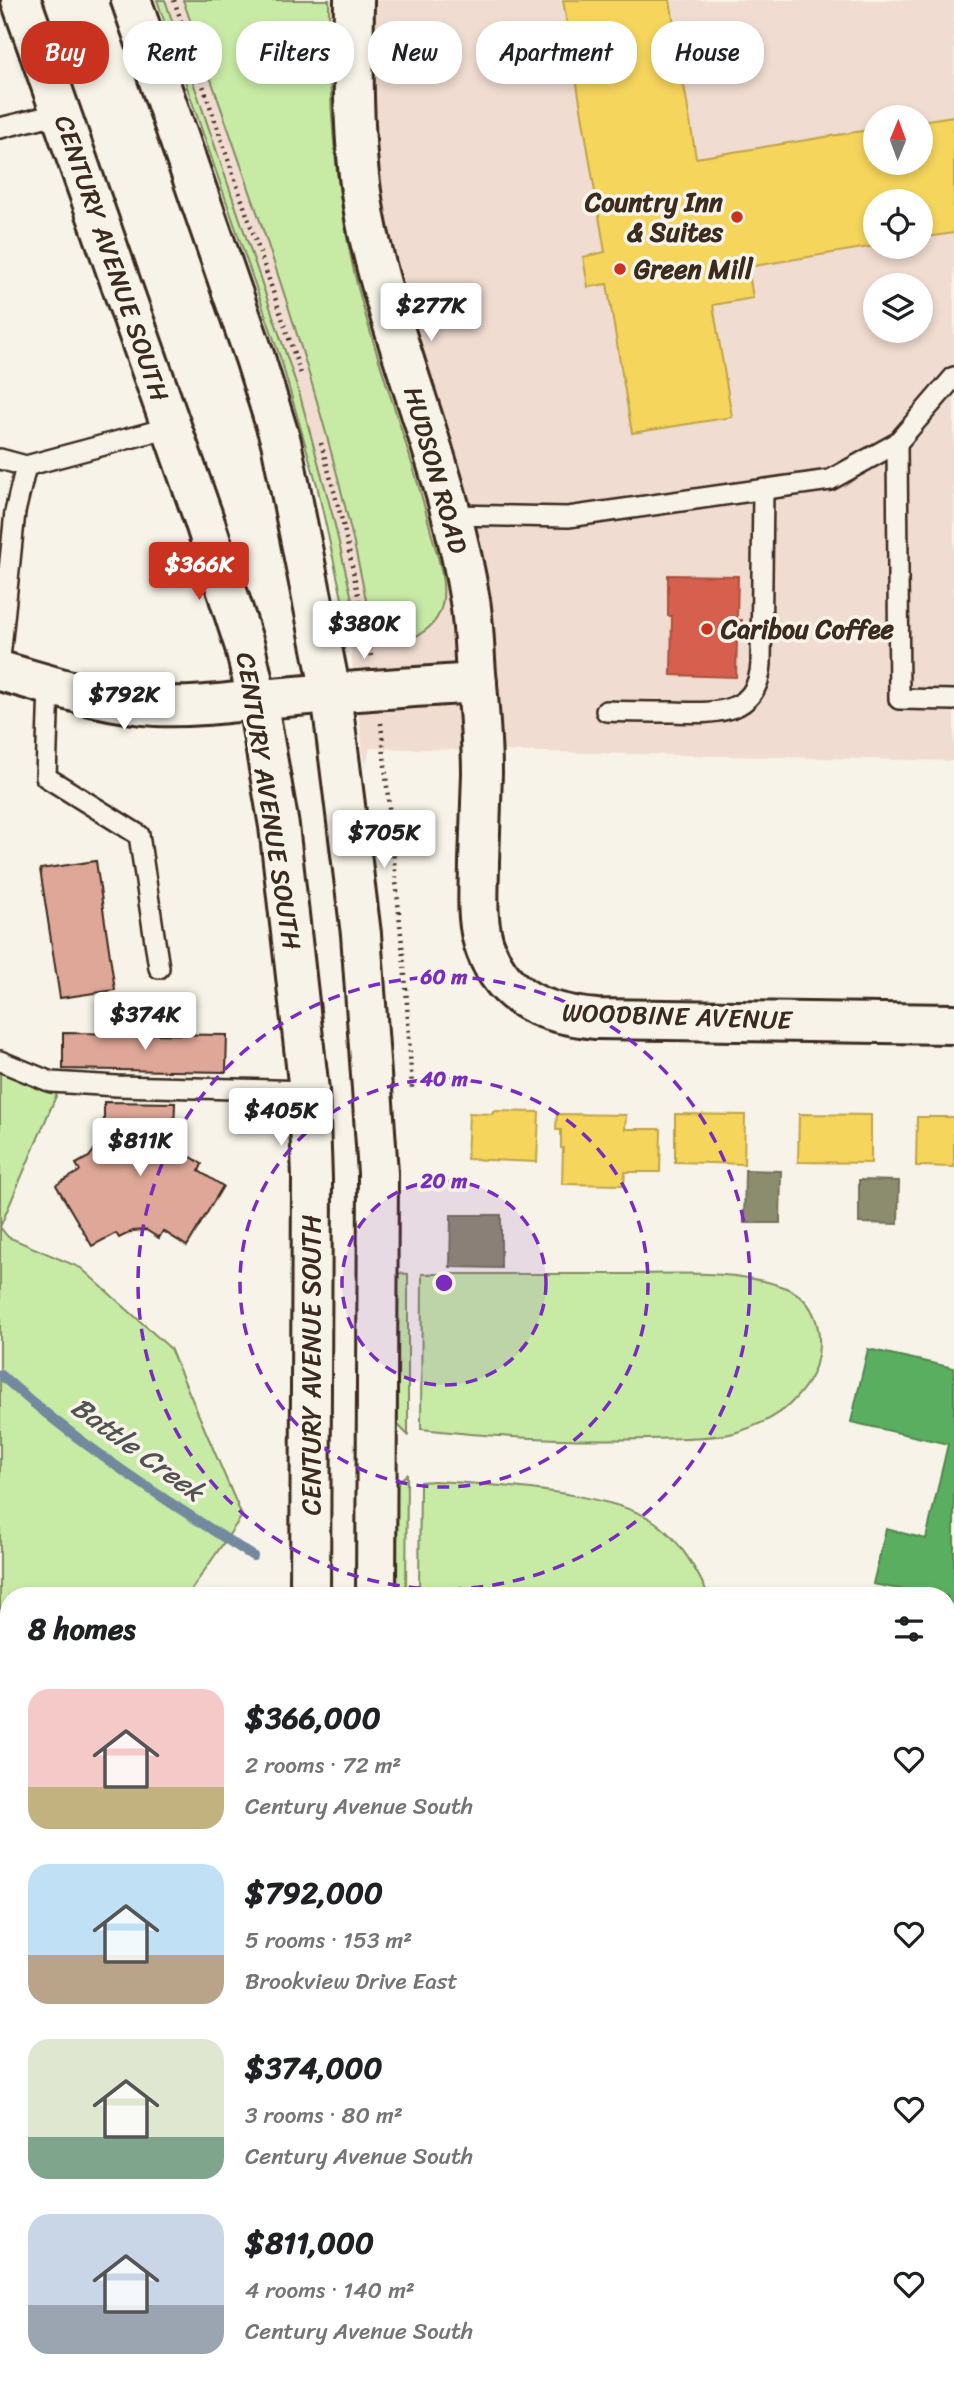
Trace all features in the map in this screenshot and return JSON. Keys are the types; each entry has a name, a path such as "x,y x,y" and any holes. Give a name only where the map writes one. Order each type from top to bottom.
{"main road":[{"name":"CENTURY AVENUE SOUTH","path":"21,0 171,427 245,648 257,699 279,826 309,1091 312,1179 310,1587"},
{"path":"131,0 255,358 281,442 331,693 361,934 378,1172 376,1587"},
{"name":"HUDSON ROAD","path":"354,0 354,103 361,190 368,231 383,290 452,515 470,603 477,683"},
{"path":"0,671 121,702 155,706 477,683"},
{"name":"WOODBINE AVENUE","path":"477,683 482,749 479,894 481,930 495,969 512,989 528,1002 558,1013 596,1018 954,1024"}],"lane":[{"path":"0,128 61,113"},
{"path":"452,515 568,517 830,480 897,443 954,377"},
{"path":"0,459 26,466 171,427"},
{"path":"897,443 899,699 954,700"},
{"path":"0,658 15,512 26,466"},
{"path":"606,711 711,713 736,707 753,691 759,679 761,664 763,490"},
{"path":"49,685 46,777 139,835 159,968"},
{"path":"0,1061 51,1082 309,1091"}],"shaded area":[{"path":"157,0 954,0 954,761 370,748 365,768 349,635 317,485 281,360 186,84 222,84 222,21 164,21"}],"green space":[{"path":"157,0 165,0 172,21 164,21"},
{"path":"183,0 329,0 329,21 236,21 236,84 331,84 342,213 357,284 414,470 442,578 443,596 438,615 425,631 406,640 374,642 358,560 316,397 266,238 212,84 222,84 222,21 190,21"},
{"path":"186,84 194,84 299,392 333,517 358,625 355,627 343,603 317,485 281,360"},
{"path":"0,1067 62,1082 0,1227"},
{"path":"0,1227 8,1237 81,1268 170,1348 242,1516 193,1587 0,1587"},
{"path":"397,1273 408,1274 408,1435 396,1423"},
{"path":"422,1274 706,1274 768,1282 797,1294 811,1310 818,1330 816,1364 805,1386 784,1409 756,1425 724,1435 620,1440 564,1439 421,1429"},
{"path":"407,1474 406,1587 395,1587 396,1484"},
{"path":"420,1482 486,1484 549,1491 610,1503 635,1512 655,1522 672,1537 693,1565 704,1587 419,1587"}],"building: Homes":[{"name":"Country Inn & Suites","path":"563,0 670,0 673,21 651,21 651,84 684,84 696,158 863,131 863,175 933,175 933,119 954,116 954,233 933,236 933,189 863,189 863,248 748,267 753,298 713,305 732,417 632,433 607,284 588,287 583,257 605,252 577,84 637,84 637,21 566,21"},
{"path":"493,1111 539,1112 537,1162 467,1159 469,1113 493,1114"},
{"path":"557,1114 626,1115 625,1129 661,1129 660,1172 625,1172 624,1185 562,1184 563,1148 561,1130 556,1130"},
{"path":"675,1114 745,1115 744,1164 675,1162"},
{"path":"799,1114 871,1115 871,1163 798,1162"},
{"path":"917,1117 954,1117 954,1167 916,1166"}],"building: Shops":[{"name":"Caribou Coffee","path":"668,575 738,576 737,620 742,620 742,639 737,639 736,677 671,675 672,616 668,616"}],"building: Public":[{"path":"868,1349 954,1368 954,1587 888,1587 873,1584 886,1529 926,1539 948,1444 851,1422"}],"building: Industry":[{"path":"745,1170 781,1171 780,1223 744,1223"},
{"path":"859,1180 899,1181 898,1224 859,1223"},
{"path":"451,1215 501,1215 501,1268 450,1267"}],"building: Other":[{"path":"96,861 115,990 60,998 40,869"},
{"path":"63,1033 227,1035 226,1072 63,1069"},
{"path":"104,1102 175,1103 174,1131 183,1131 183,1145 190,1156 202,1164 199,1171 223,1186 187,1246 163,1231 159,1238 146,1230 133,1231 119,1238 116,1233 92,1246 56,1185 80,1171 76,1164 89,1157 97,1146 97,1134 104,1134"}],"waterway":[{"name":"Battle Creek","path":"0,1374 91,1448 253,1556"}],"place":[{"name":"Country Inn & Suites","path":"737,217"},
{"name":"Green Mill","path":"620,269"},
{"name":"Caribou Coffee","path":"707,629"}]}
